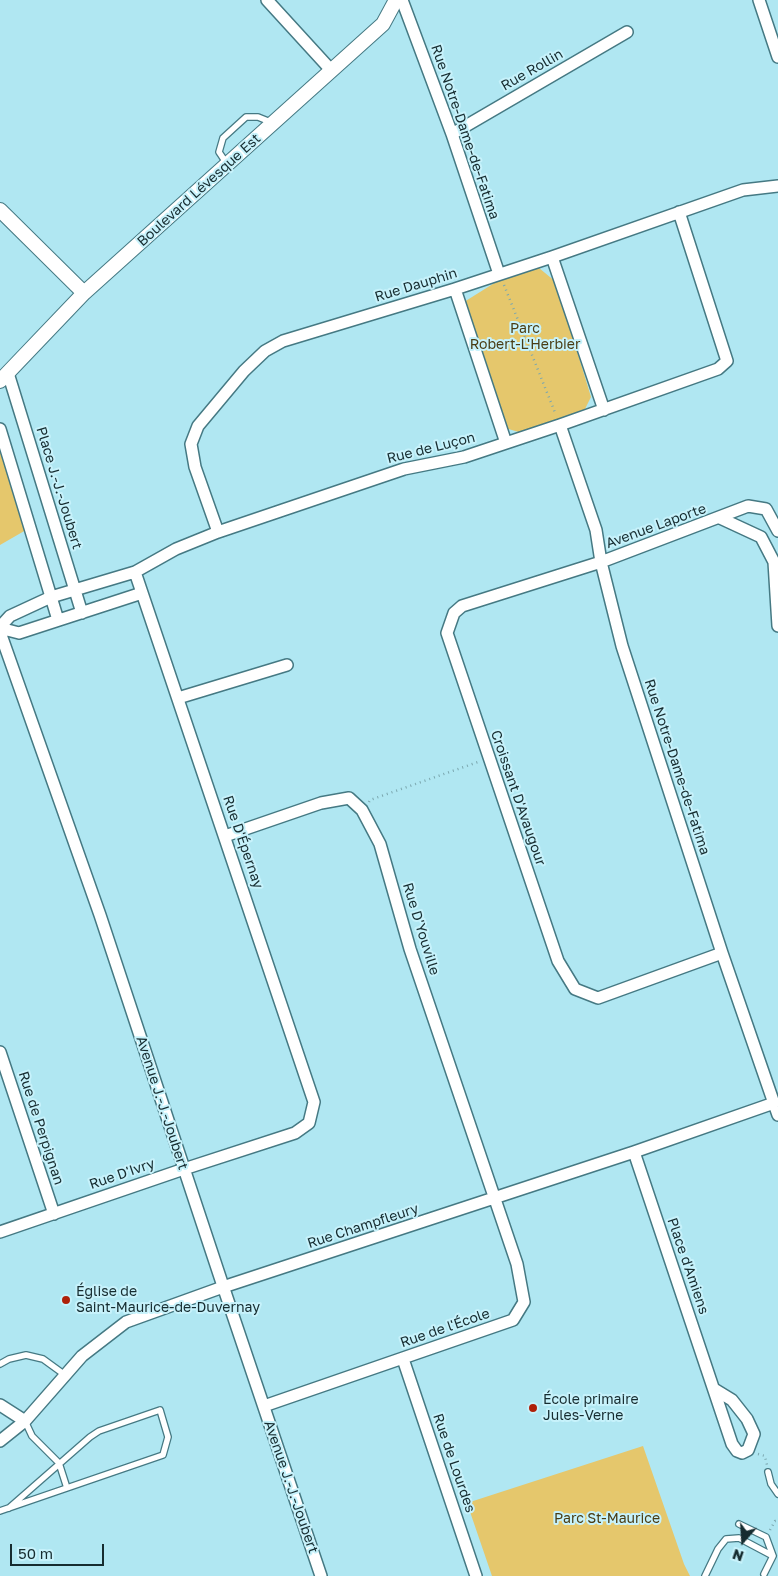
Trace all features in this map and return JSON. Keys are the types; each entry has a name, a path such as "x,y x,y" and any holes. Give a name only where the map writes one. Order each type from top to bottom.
{"street":[{"path":"267,0 331,70"},
{"name":"Boulevard Lévesque Est","path":"4,377 84,293 383,24 396,0"},
{"name":"Rue Notre-Dame-de-Fatima","path":"402,0 452,134 499,274"},
{"path":"759,0 774,34 778,57"},
{"name":"Rue Rollin","path":"452,134 627,32"},
{"name":"Rue Dauphin","path":"218,532 195,467 191,444 198,426 244,371 265,351 283,341 455,289 743,190 778,186"},
{"path":"0,210 84,293"},
{"name":"Rue de Luçon","path":"0,629 10,616 51,597 135,572 176,549 218,532 404,469 464,457 718,370 727,361 680,212"},
{"path":"552,257 604,410"},
{"path":"455,289 506,443"},
{"name":"Place J.-J.-Joubert","path":"4,377 82,613"},
{"name":"Rue Notre-Dame-de-Fatima","path":"560,425 596,530 601,562 622,646 722,953 778,1115"},
{"path":"0,429 58,620"},
{"name":"Avenue Laporte","path":"601,562 748,506 766,509 778,531"},
{"name":"Avenue Laporte","path":"720,518 761,537 776,559 778,626"},
{"name":"Croissant D'Avaugour","path":"601,562 462,606 454,613 447,633 558,961 575,989 598,998 722,953"},
{"name":"Rue D'Épernay","path":"135,572 314,1102 309,1122"},
{"path":"0,629 19,633 142,593"},
{"name":"Avenue J.-J.-Joubert","path":"0,629 100,915 321,1576"},
{"path":"178,698 287,665"},
{"path":"225,836 321,803 349,798 362,810"},
{"name":"Rue D'Youville","path":"362,810 380,844 410,949 496,1198"},
{"name":"Rue de Perpignan","path":"0,1052 54,1214"},
{"name":"Rue Champfleury","path":"0,1440 25,1421 82,1356 126,1322 223,1287 634,1152 774,1103"},
{"name":"Rue D'Ivry","path":"0,1232 295,1133 309,1122"},
{"name":"Place d'Amiens","path":"634,1152 732,1444 737,1451 742,1453 748,1450 754,1434 747,1419 732,1400 714,1389"},
{"name":"Rue de l'École","path":"264,1406 513,1320 524,1302 517,1264 496,1198"},
{"name":"Rue de Lourdes","path":"403,1358 476,1576"},
{"path":"0,1404 25,1421"}],"lane":[{"path":"228,164 219,152 223,138 246,117 258,117 273,123"},
{"path":"0,1364 10,1359 26,1356 43,1359 66,1375"},
{"path":"0,1512 163,1455 168,1437 160,1410 98,1431 9,1508"},
{"path":"25,1421 32,1436 59,1463 68,1488"},
{"path":"768,1472 778,1494"},
{"path":"739,1524 766,1538 773,1556 765,1575"},
{"path":"705,1576 718,1549 726,1539 739,1538 773,1556"}],"path":[{"path":"499,274 533,354 560,425"},
{"path":"362,810 370,800 489,758"},
{"path":"756,1453 765,1456"},
{"path":"766,1538 775,1521 778,1521"}],"green space":[{"name":"Parc Robert-L'Herbier","path":"539,268 556,282 591,397 581,417 522,433 505,428 464,302 496,282 523,270"},
{"path":"0,433 26,530 0,545"},
{"name":"Parc St-Maurice","path":"643,1446 684,1564 690,1576 492,1576 467,1503"}],"place":[{"name":"Église de Saint-Maurice-de-Duvernay","path":"66,1300"},
{"name":"École primaire Jules-Verne","path":"533,1408"}]}
